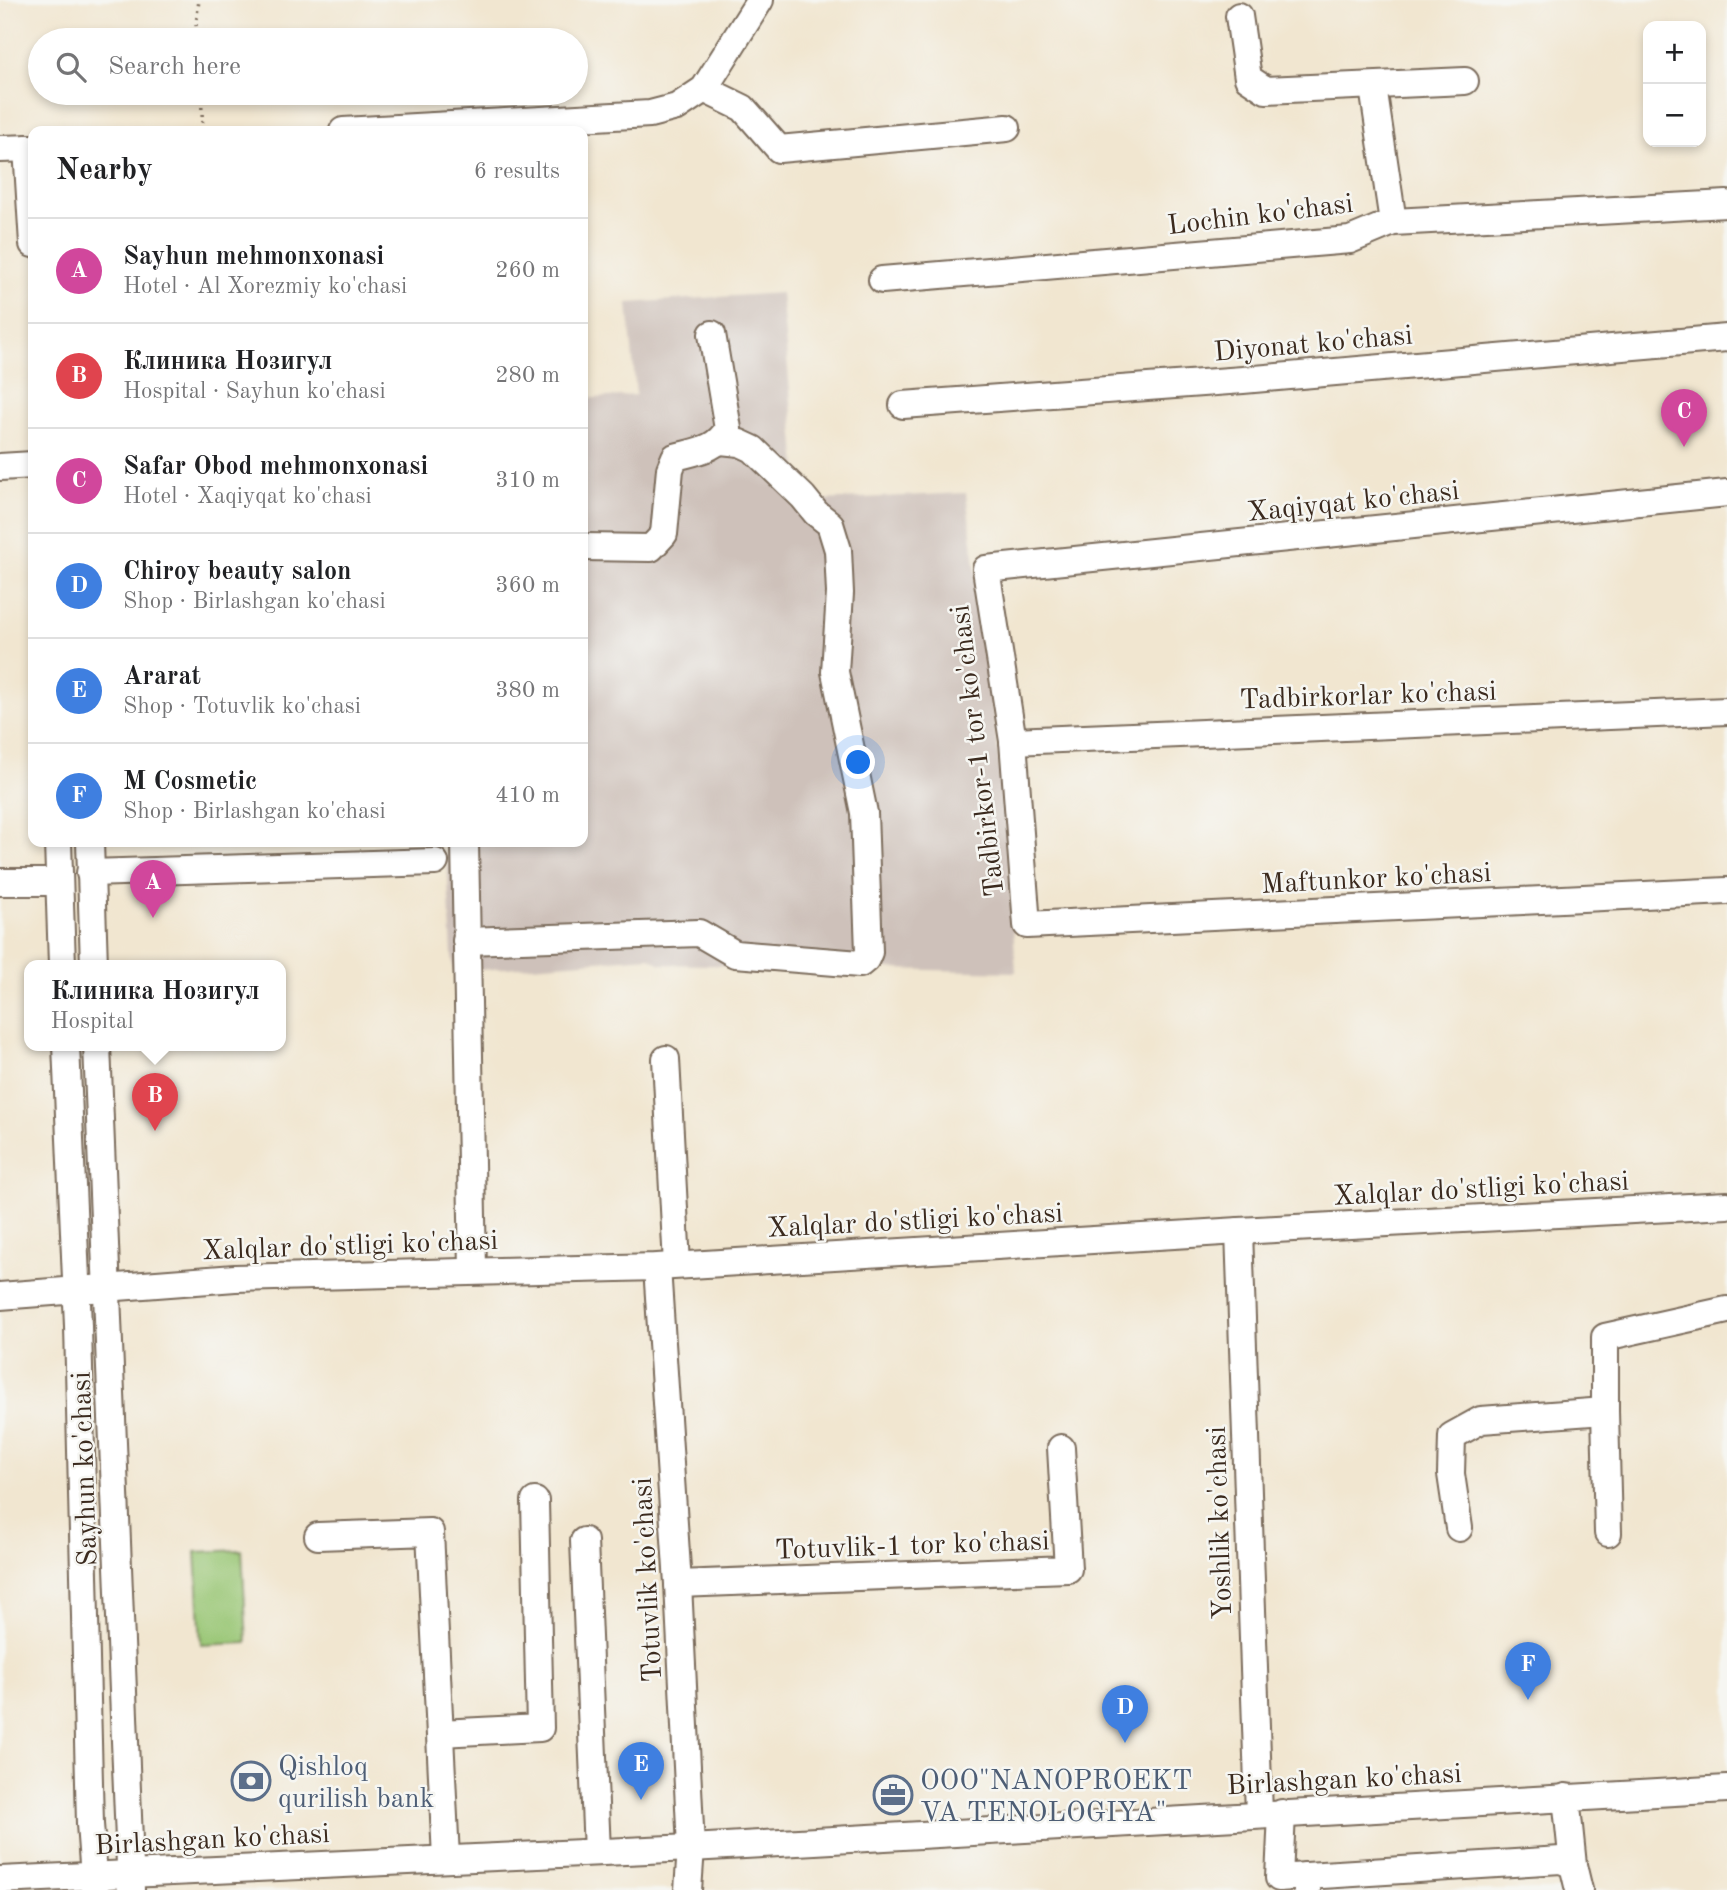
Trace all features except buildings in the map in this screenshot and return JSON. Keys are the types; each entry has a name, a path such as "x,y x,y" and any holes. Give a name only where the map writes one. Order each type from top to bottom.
{"street":[{"path":"433,126 650,114 677,107 704,89 760,0"},
{"path":"1239,16 1248,78 1266,90 1465,81"},
{"path":"1373,87 1393,222"},
{"path":"704,89 743,108 779,149 1007,128"},
{"path":"0,149 28,148"},
{"name":"Lochin ko'chasi","path":"882,280 1350,240 1393,222 1727,204"},
{"path":"588,547 651,548 664,534 670,469 675,457 710,447 721,441 728,429 712,334"},
{"name":"Diyonat ko'chasi","path":"903,405 1242,380 1727,338"},
{"path":"466,941 699,933 735,954 860,964 866,959 869,952 864,813 835,672 840,593 838,550 830,524 753,449 740,443 721,441"},
{"path":"0,467 28,465"},
{"name":"Xaqiyqat ko'chasi","path":"986,569 1727,494"},
{"name":"Tadbirkor-1 tor ko'chasi","path":"986,569 1013,741 1027,925"},
{"name":"Tadbirkorlar ko'chasi","path":"1013,741 1727,711"},
{"path":"58,847 62,960"},
{"path":"90,847 94,960"},
{"path":"465,847 473,1270"},
{"path":"90,873 436,863"},
{"path":"0,882 59,883"},
{"name":"Maftunkor ko'chasi","path":"1027,925 1727,891"},
{"name":"Sayhun ko'chasi","path":"66,1051 90,1824 95,1883"},
{"name":"Sayhun ko'chasi","path":"97,1051 131,1882"},
{"name":"Totuvlik ko'chasi","path":"666,1059 667,1266 678,1584 691,1848 688,1890"},
{"name":"Xalqlar do'stligi ko'chasi","path":"0,1296 235,1278 667,1266 1727,1205"},
{"name":"Yoshlik ko'chasi","path":"1239,1231 1271,1813 1278,1884"},
{"path":"1608,1533 1605,1337 1727,1310"},
{"path":"1459,1528 1451,1474 1452,1436 1481,1420 1605,1411"},
{"name":"Totuvlik-1 tor ko'chasi","path":"678,1584 1068,1569 1061,1448"},
{"path":"440,1733 540,1728 536,1501"},
{"path":"318,1536 430,1532 446,1858"},
{"path":"584,1541 597,1852"},
{"name":"Birlashgan ko'chasi","path":"0,1880 95,1883 229,1880 446,1858 691,1848 1727,1789"},
{"path":"1566,1797 1576,1877"},
{"path":"1278,1884 1561,1860 1576,1877"}],"path":[{"path":"196,28 200,0"},
{"path":"202,105 203,126"}],"shaded area":[{"path":"781,293 800,501 966,493 1006,815 1016,972 661,964 649,957 453,972 446,847 588,847 588,399 636,395 628,303"}],"green space":[{"path":"242,1550 247,1643 201,1645 196,1552"}],"place":[{"name":"Safar Obod mehmonxonasi","path":"1684,447"},
{"name":"Sayhun mehmonxonasi","path":"153,918"},
{"name":"Клиника Нозигул","path":"155,1131"},
{"name":"M Cosmetic","path":"1528,1700"},
{"name":"Chiroy beauty salon","path":"1125,1743"},
{"name":"Qishloq qurilish bank","path":"251,1781"},
{"name":"ООО\"NANOPROEKT VA TENOLOGIYA\"","path":"893,1795"},
{"name":"Ararat","path":"641,1800"}]}
